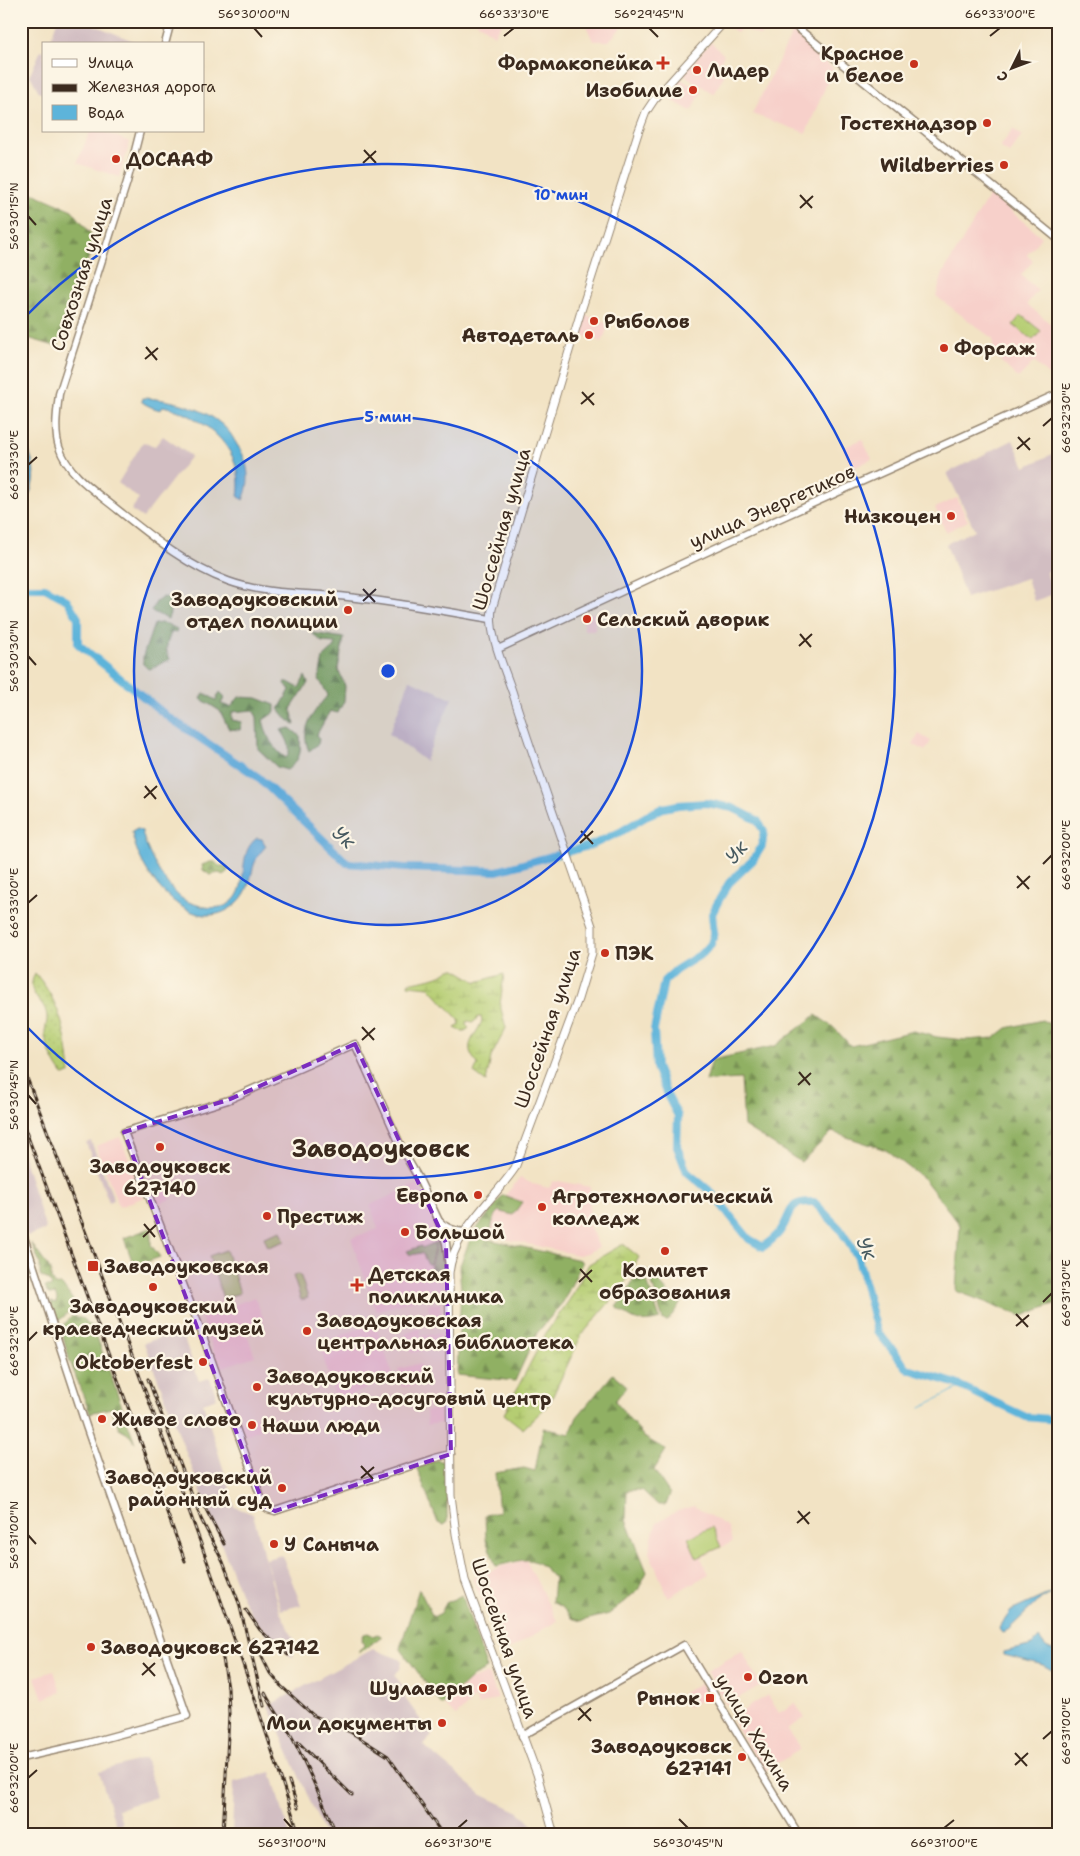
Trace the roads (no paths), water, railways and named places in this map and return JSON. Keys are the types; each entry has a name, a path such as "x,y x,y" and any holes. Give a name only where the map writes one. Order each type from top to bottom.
{"main road":[{"name":"Шоссейная улица","path":"554,1835 537,1774 465,1580 456,1534 451,1495 450,1273 452,1254 464,1232 515,1168 578,999 592,953 592,926 498,649 490,619 581,311 646,112 654,100 725,21"}],"street":[{"path":"166,42 171,21"},
{"path":"789,21 1059,240"},
{"name":"Совхозная улица","path":"140,132 127,182 59,394 57,426 59,446 67,465 82,481 168,549 189,563 229,581 264,590 351,597 490,619"},
{"name":"улица Энергетиков","path":"498,649 765,525 1059,393"},
{"path":"450,1273 446,1243 438,1219 405,1155 355,1044 228,1100 124,1132 167,1240 264,1506 275,1511 451,1454"},
{"path":"438,1219 447,1227 455,1231 464,1232"},
{"path":"21,1228 86,1426 187,1716 84,1744 21,1758"},
{"name":"улица Хахина","path":"522,1736 684,1644 799,1835"}],"water":[{"path":"142,398 166,400 190,406 222,424 240,449 247,468 248,481 243,500 238,496 239,479 235,464 229,450 219,438 193,418 163,406 161,410 153,408 141,401"},
{"path":"21,438 31,456 34,474 31,491 21,509 23,468"},
{"path":"137,829 142,831 151,857 167,883 180,897 205,907 216,908 224,906 235,899 242,882 246,853 250,845 257,838 262,839 266,846 256,860 245,894 237,903 220,913 203,915 186,909 170,898 156,883 136,849 132,832"},
{"path":"1059,1589 1037,1602 1008,1630 1002,1632 999,1628 1011,1611"},
{"path":"1039,1638 1046,1647 1059,1653 1059,1674 1043,1665 1004,1655 1004,1652 1033,1645"}],"waterway":[{"name":"Ук","path":"21,588 45,588 67,600 78,618 78,644 167,716 258,777 347,863 404,868 497,871 592,845 622,831 650,814 663,808 678,805 707,803 733,808 757,820 764,831 762,846 753,860 729,883 719,900 712,914 714,934 711,944 703,953 676,970 664,981 654,1030 656,1067 678,1116 677,1147 687,1172 710,1191 749,1239 763,1247 779,1233 795,1206 799,1203 814,1202 840,1229 858,1258 877,1331 908,1369 954,1383 1026,1417 1059,1420"},
{"path":"921,1407 961,1387"}],"railway":[{"path":"21,1062 201,1543 299,1835"},
{"path":"21,1118 185,1561"},
{"path":"148,1379 201,1519 223,1562 239,1603 264,1706"},
{"path":"198,1494 224,1544"},
{"path":"246,1610 260,1630 288,1655"},
{"path":"253,1639 270,1673 281,1686 313,1715 352,1733 388,1756 443,1835"},
{"path":"222,1653 228,1688 229,1714 223,1835"},
{"path":"265,1693 293,1739 337,1835"},
{"path":"298,1742 352,1795"},
{"path":"289,1781 298,1808"}],"place":[{"name":"Фармакопейка","path":"663,63"},
{"name":"Красное и белое","path":"914,64"},
{"name":"Лидер","path":"697,70"},
{"name":"Изобилие","path":"693,90"},
{"name":"Гостехнадзор","path":"987,123"},
{"name":"ДОСААФ","path":"116,159"},
{"name":"Wildberries","path":"1004,165"},
{"name":"Рыболов","path":"594,321"},
{"name":"Автодеталь","path":"589,335"},
{"name":"Форсаж","path":"944,348"},
{"name":"Низкоцен","path":"951,516"},
{"name":"Заводоуковский отдел полиции","path":"348,610"},
{"name":"Сельский дворик","path":"587,619"},
{"name":"ПЭК","path":"605,953"},
{"name":"Заводоуковск 627140","path":"160,1147"},
{"name":"Европа","path":"478,1195"},
{"name":"Агротехнологический колледж","path":"542,1207"},
{"name":"Престиж","path":"267,1216"},
{"name":"Большой","path":"405,1232"},
{"name":"Комитет образования","path":"665,1251"},
{"name":"Заводоуковская","path":"93,1266"},
{"name":"Детская поликлиника","path":"357,1285"},
{"name":"Заводоуковский краеведческий музей","path":"153,1287"},
{"name":"Заводоуковская центральная библиотека","path":"307,1331"},
{"name":"Oktoberfest","path":"203,1362"},
{"name":"Заводоуковский культурно-досуговый центр","path":"257,1387"},
{"name":"Живое слово","path":"102,1419"},
{"name":"Наши люди","path":"252,1425"},
{"name":"Заводоуковский районный суд","path":"282,1488"},
{"name":"У Саныча","path":"274,1544"},
{"name":"Заводоуковск 627142","path":"91,1647"},
{"name":"Ozon","path":"748,1677"},
{"name":"Шулаверы","path":"483,1688"},
{"name":"Рынок","path":"710,1698"},
{"name":"Мои документы","path":"442,1723"},
{"name":"Заводоуковск 627141","path":"742,1757"}],"district":[{"name":"Заводоуковск","path":"381,1149"}]}
